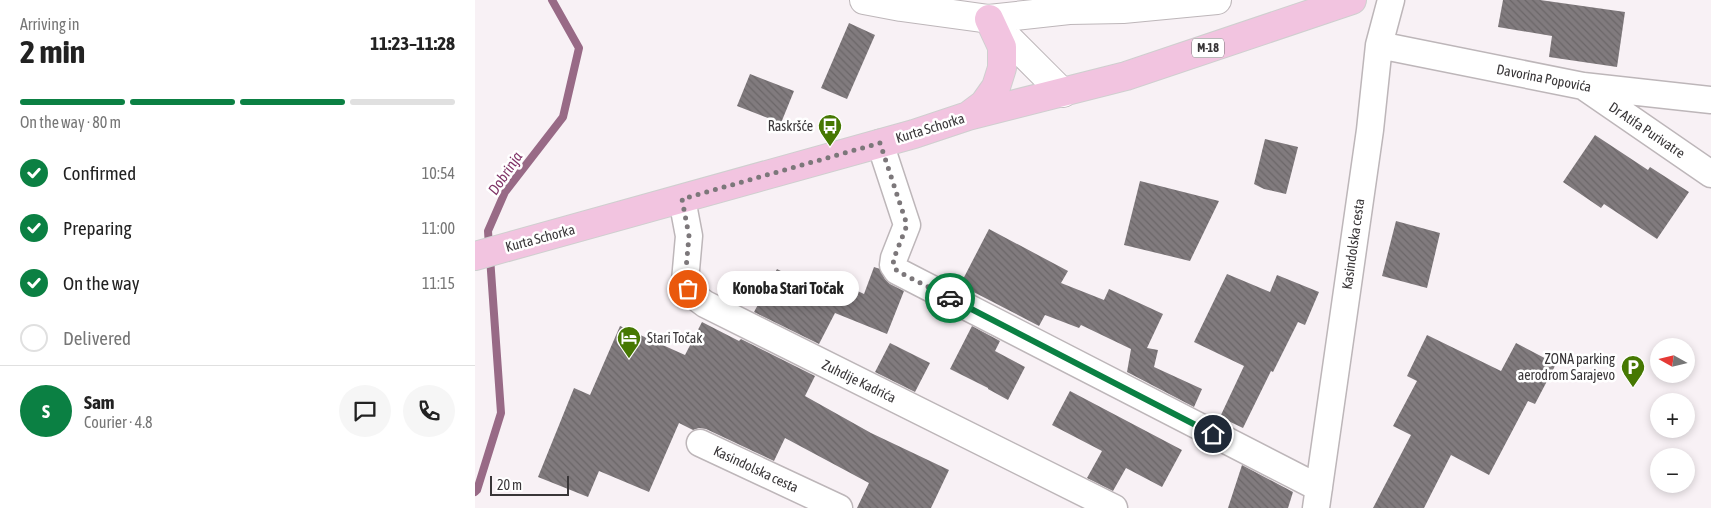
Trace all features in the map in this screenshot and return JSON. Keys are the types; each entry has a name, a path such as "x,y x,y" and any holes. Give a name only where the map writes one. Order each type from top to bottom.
{"main road":[{"name":"Kurta Schorka","path":"475,256 880,143 969,116 1126,76 1352,0"},
{"path":"969,116 984,104 996,87 1002,68 1003,48 989,19"}],"street":[{"path":"864,0 989,19 1069,10 1123,9 1217,0"},
{"name":"Kasindolska cesta","path":"880,143 907,225 894,258 893,265 897,271 1317,498 1369,130 1379,45 1391,0"},
{"path":"989,19 1063,93"},
{"name":"Davorina Popovića","path":"1379,45 1583,86 1711,100"},
{"name":"Dr Atifa Purivatre","path":"1583,86 1711,174"},
{"name":"Zuhdije Kadrića","path":"682,199 689,236 685,280 688,289 693,295 705,304 1114,508"},
{"name":"Kasindolska cesta","path":"700,443 839,508"}],"building":[{"path":"1503,0 1540,0 1625,12 1617,67 1549,57 1552,36 1498,27"},
{"path":"849,23 875,35 847,99 821,88"},
{"path":"750,74 794,91 781,123 737,106"},
{"path":"1595,135 1648,170 1650,167 1689,192 1657,239 1604,204 1601,208 1563,182"},
{"path":"1265,139 1298,147 1286,194 1264,189 1254,184"},
{"path":"1140,181 1219,201 1190,261 1124,245"},
{"path":"1396,221 1440,233 1427,288 1382,276"},
{"path":"989,229 1068,271 1061,283 1104,300 1109,289 1163,314 1147,348 1158,350 1154,367 1202,389 1194,407 1127,372 1131,349 1081,325 1079,328 1045,315 1039,326 960,285"},
{"path":"874,267 880,269 890,284 904,291 887,334 835,313 819,344 754,312 777,269 819,291 826,276 864,294"},
{"path":"1227,274 1270,292 1277,275 1319,292 1305,325 1298,322 1243,428 1220,417 1244,366 1194,342"},
{"path":"702,322 815,376 805,396 871,433 949,470 931,508 857,508 869,483 785,438 774,461 706,429 699,428 693,430 679,423 649,492 599,471 588,497 538,477 574,388 590,395 620,326 685,355"},
{"path":"972,326 1000,341 995,351 1025,367 1008,400 950,369"},
{"path":"1427,335 1501,371 1516,343 1556,364 1535,404 1528,401 1489,475 1451,455 1424,508 1373,508 1411,435 1393,426 1417,381 1407,376"},
{"path":"890,343 930,363 915,392 875,372"},
{"path":"1070,391 1182,450 1162,487 1126,468 1113,491 1087,478 1102,451 1052,425"},
{"path":"1242,465 1293,492 1288,508 1228,508"}],"waterway":[{"name":"Dobrinja","path":"489,246 488,231 505,192 563,117 579,48 552,0"},
{"name":"Dobrinja","path":"475,492 501,413 490,257"}],"way so far":[{"path":"688,289 685,280 689,236 682,199 880,143 907,225 893,265 897,271 950,298"}],"place":[{"name":"Raskršće","path":"830,147"},
{"name":"Konoba Stari Točak","path":"688,289"},
{"name":"Stari Točak","path":"629,359"},
{"name":"ZONA parking aerodrom Sarajevo","path":"1633,388"}],"route":[{"path":"950,298 1213,434"}]}
